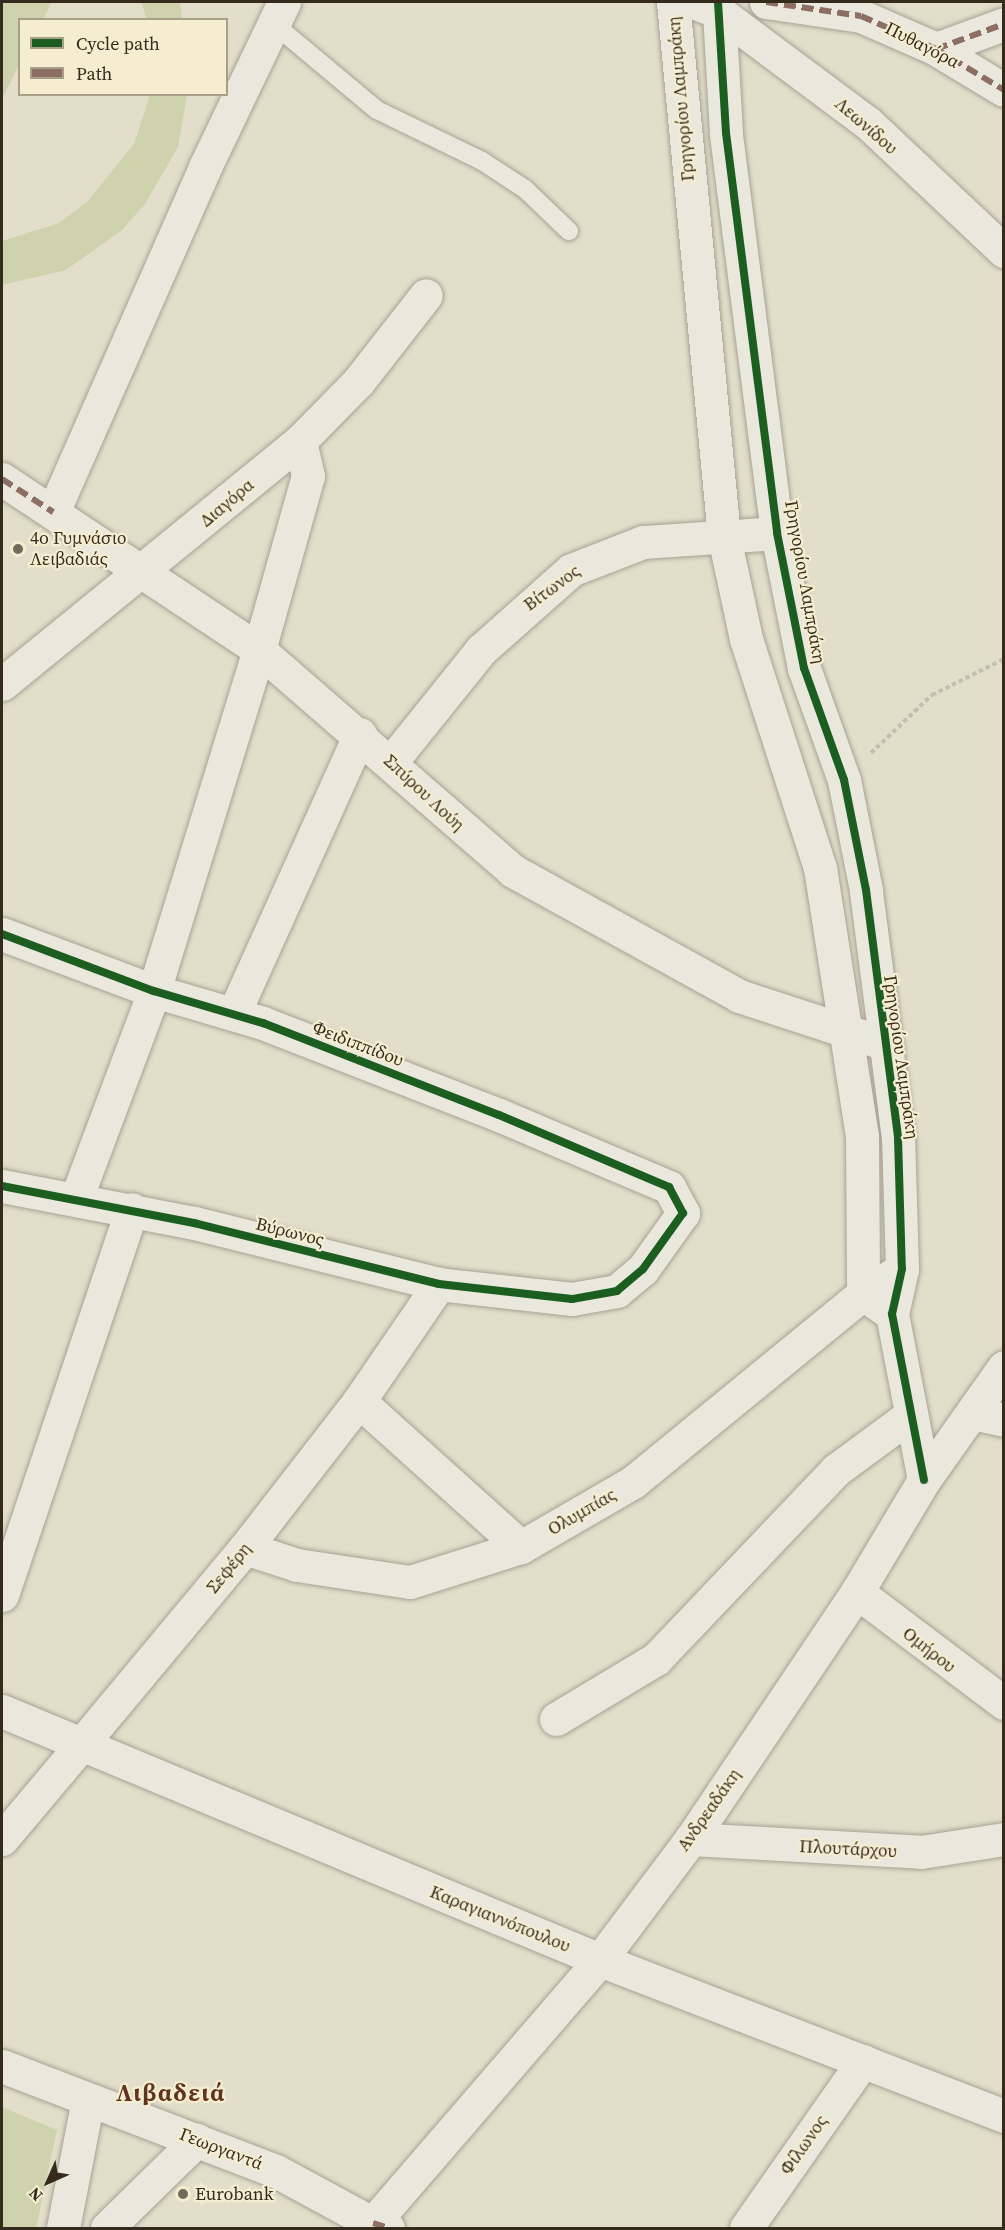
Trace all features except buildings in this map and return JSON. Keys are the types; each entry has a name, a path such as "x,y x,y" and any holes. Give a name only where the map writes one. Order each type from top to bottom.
{"street":[{"name":"Γρηγορίου Λαμπράκη","path":"673,2 724,537 746,639 820,868 844,1034 862,1136 863,1294"},
{"name":"Πυθαγόρα","path":"765,2 861,16 936,49 1004,90"},
{"name":"Γρηγορίου Λαμπράκη","path":"710,5 777,533 804,668 844,780 866,890 883,1043 898,1137 902,1269 892,1314 908,1417 924,1480"},
{"name":"Λεωνίδου","path":"710,5 868,123 1004,251"},
{"path":"53,512 279,13"},
{"path":"936,49 1004,24"},
{"name":"Διαγόρα","path":"2,684 300,441 358,382 426,295"},
{"path":"76,1199 154,992 259,650 308,476 300,441"},
{"name":"Σπύρου Λούη","path":"2,479 259,650 360,734 513,871 739,996 844,1034 883,1043"},
{"name":"Βίτωνος","path":"391,762 481,650 571,570 643,542 777,533"},
{"path":"234,1014 360,734"},
{"name":"Φειδιππίδου","path":"2,934 154,992 234,1014 669,1186 683,1213"},
{"name":"Βύρωνος","path":"2,1186 132,1209 439,1284 572,1299 617,1291 642,1269 683,1213"},
{"path":"2,1595 132,1209"},
{"name":"Ολυμπίας","path":"245,1548 297,1565 410,1582 521,1547 633,1482 863,1294 902,1269"},
{"name":"Σεφέρη","path":"2,1839 245,1548 359,1401 439,1284"},
{"path":"863,1294 892,1314"},
{"name":"Ανδρεαδάκη","path":"381,2227 600,1960 691,1839 857,1592 924,1480 1004,1367"},
{"path":"359,1401 521,1547"},
{"path":"972,1413 1004,1420"},
{"path":"556,1719 656,1659 836,1470 908,1417"},
{"name":"Ομήρου","path":"857,1592 1004,1703"},
{"name":"Καραγιαννόπουλου","path":"2,1711 80,1746 600,1960 1004,2116"},
{"name":"Πλουτάρχου","path":"691,1839 921,1852 1004,1839"},
{"name":"Φίλωνος","path":"746,2229 863,2061"},
{"name":"Γεωργαντά","path":"2,2066 276,2171 381,2227"},
{"path":"63,2229 88,2099"},
{"path":"107,2229 197,2140"}],"lane":[{"path":"279,13 377,110 482,161 525,189 569,231"}],"path":[{"path":"844,780 932,695 1004,659"}],"green space":[{"path":"2,2 52,2 44,18 18,18 18,67 2,99"},
{"path":"141,2 180,2 182,18 147,18"},
{"path":"150,96 187,96 178,147 145,204 122,230 66,270 2,285 2,241 59,223 87,202 134,144"},
{"path":"2,2107 57,2130 36,2228 2,2228"}],"marked path":[{"path":"766,2 861,16 936,49 1004,90"},
{"path":"936,49 1004,24"},
{"path":"2,479 53,512"},
{"path":"373,2223 388,2228"}],"cycle path":[{"path":"718,2 726,133 777,533 804,668 844,780 866,890 898,1138 902,1269 892,1314 924,1480"},
{"path":"2,934 154,991 263,1023 499,1115 669,1187 683,1213 643,1269 617,1291 572,1299 439,1284 194,1223 2,1186"}],"place":[{"name":"4o Γυμνάσιο Λειβαδιάς","path":"18,549"},
{"name":"Eurobank","path":"183,2194"}],"district":[{"name":"Λιβαδειά","path":"171,2093"}]}
